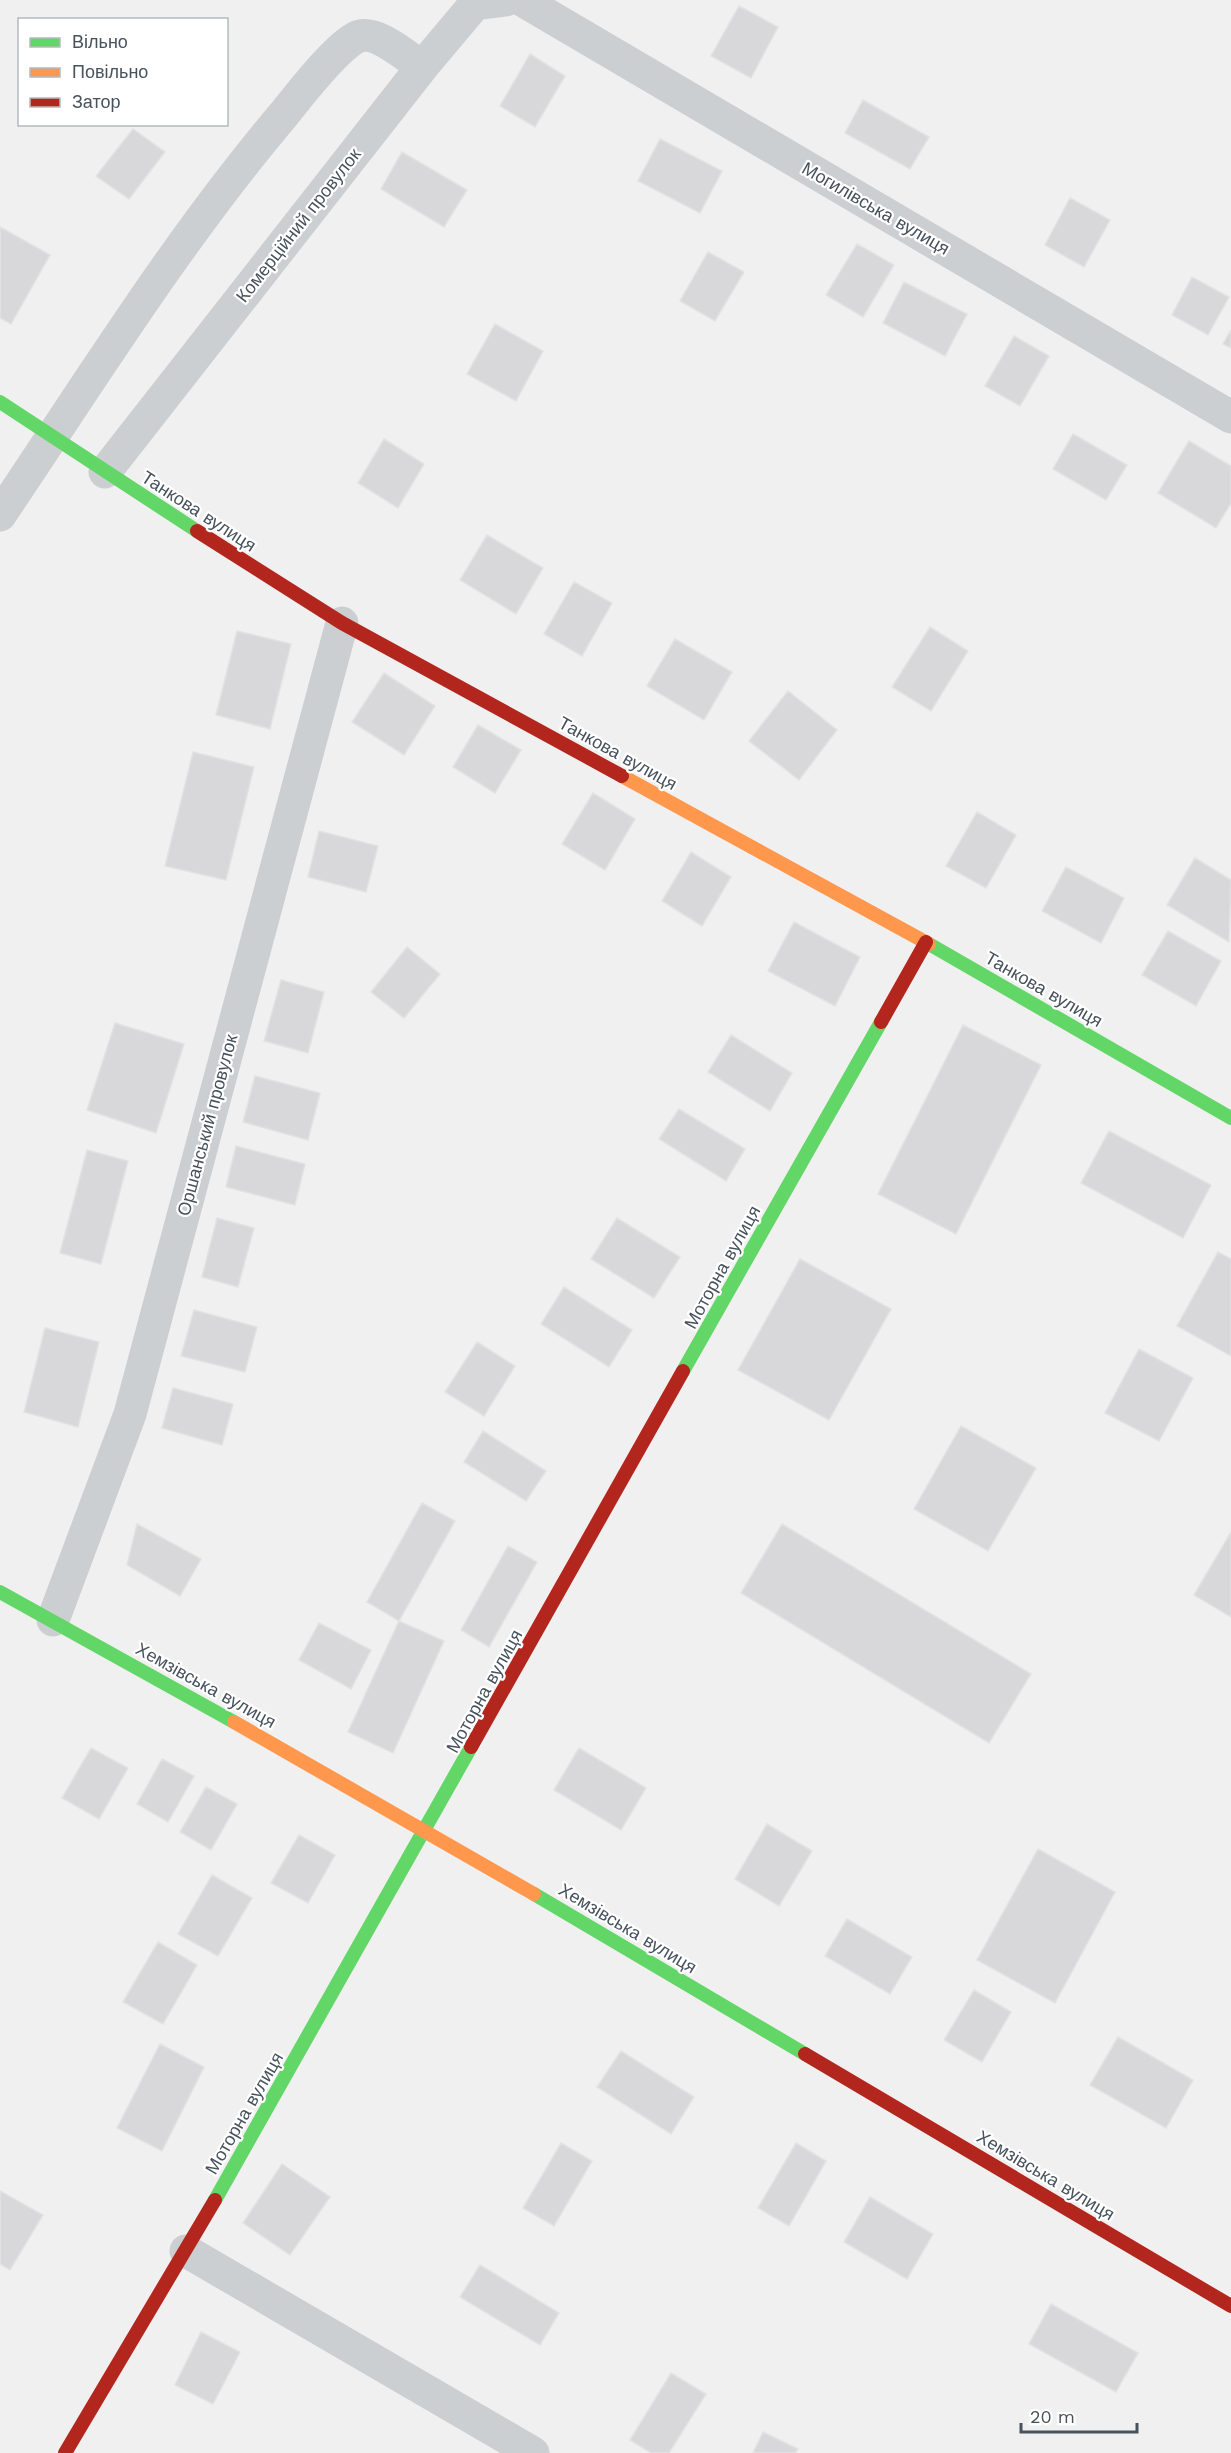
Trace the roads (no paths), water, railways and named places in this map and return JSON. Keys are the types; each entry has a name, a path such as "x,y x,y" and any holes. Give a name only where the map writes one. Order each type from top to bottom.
{"street":[{"name":"Комерційний провулок","path":"105,472 422,67 476,4 506,0"},
{"name":"Могилівська вулиця","path":"522,0 1231,417"},
{"path":"0,515 186,241 267,134 318,73 356,37 374,35 422,67"},
{"name":"Танкова вулиця","path":"0,402 342,624 926,942 1231,1118"},
{"name":"Оршанський провулок","path":"53,1620 130,1414 342,624"},
{"name":"Моторна вулиця","path":"65,2453 186,2251 426,1830 926,942"},
{"name":"Хемзівська вулиця","path":"0,1592 426,1830 1231,2306"},
{"path":"186,2251 533,2453"}]}
